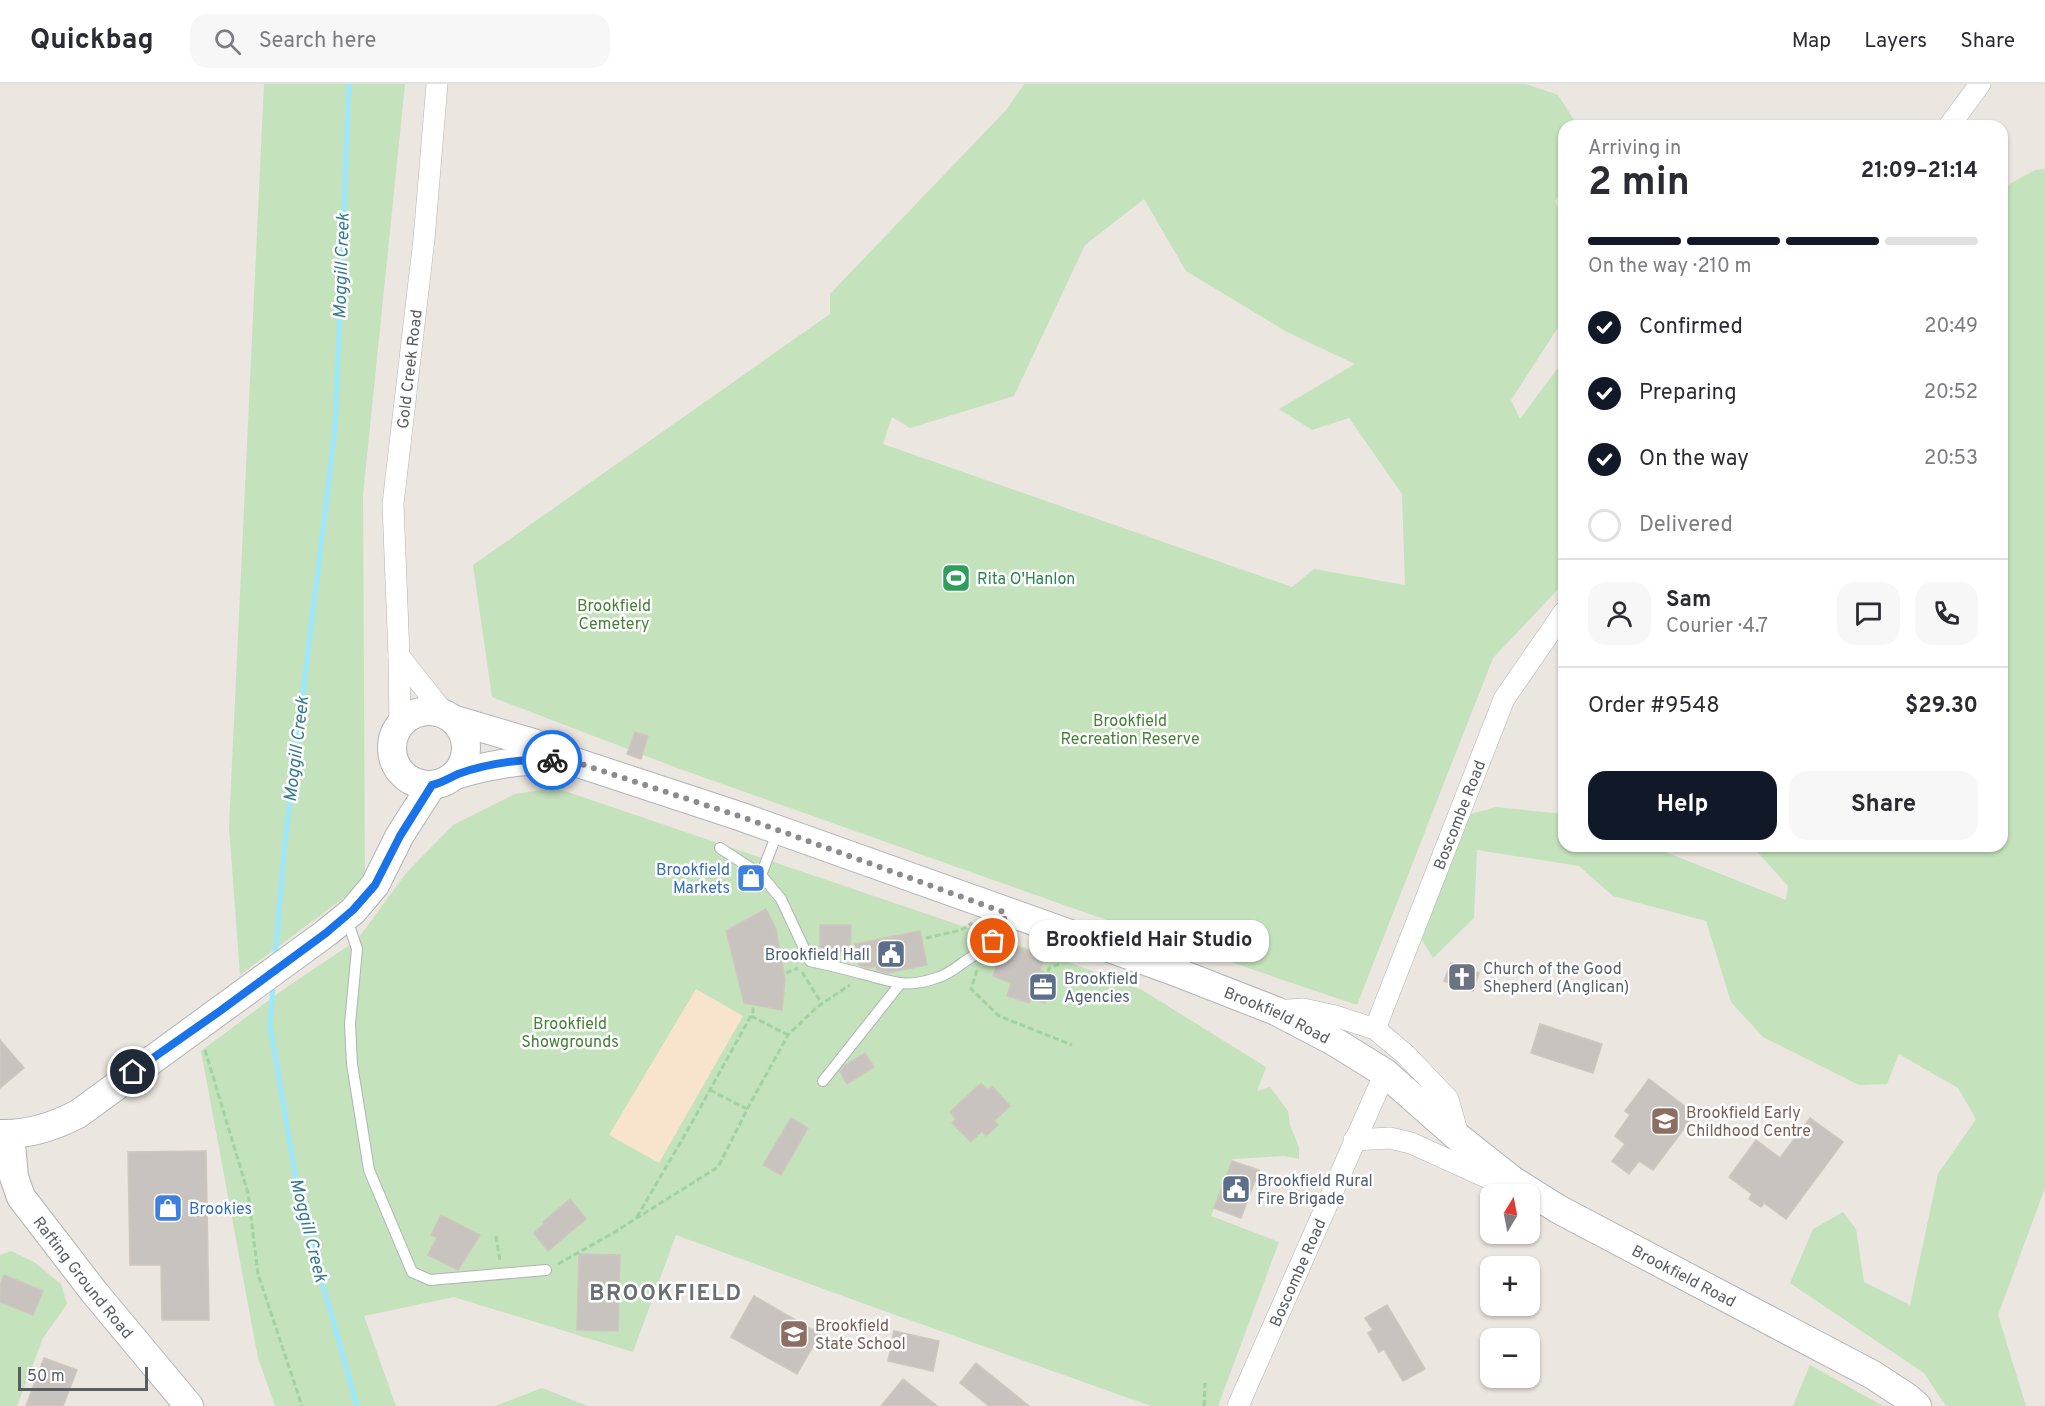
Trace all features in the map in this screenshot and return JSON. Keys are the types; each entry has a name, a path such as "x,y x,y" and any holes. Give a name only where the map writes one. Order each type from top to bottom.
{"main road":[{"path":"5,1134 45,1128 78,1114 220,1011 353,910 375,885 432,780 462,765 467,754 465,735 450,716 432,710 420,711 409,716 400,724 394,735 393,759 399,770 432,780"},
{"name":"Brookfield Road","path":"450,716 532,743 569,760 778,830 1171,970 1276,1011 1385,1072 1512,1180 1558,1209 1873,1375 1917,1406"},
{"name":"Brookfield Road","path":"432,780 495,764 523,760 569,760"},
{"name":"Rafting Ground Road","path":"5,1134 14,1178 21,1197 94,1292 189,1406"}],"street":[{"name":"Gold Creek Road","path":"400,724 393,504 424,239 437,84"},
{"path":"1953,120 1980,84"},
{"name":"Boscombe Road","path":"1375,1029 1504,699 1558,621"},
{"path":"399,656 450,716"},
{"path":"1276,1011 1303,1009 1335,1016 1375,1029 1405,1054 1448,1099 1460,1138"},
{"name":"Boscombe Road","path":"1238,1406 1385,1072"},
{"path":"1354,1140 1390,1138 1411,1143 1488,1178 1512,1180"}],"lane":[{"path":"761,875 778,830"},
{"path":"720,848 761,875 781,899 810,961 900,984 914,984 941,977 982,951 1001,930 1006,913"},
{"path":"334,926 351,931 357,949 350,1024 352,1064 369,1170 412,1272 430,1280 546,1270"},
{"path":"823,1081 900,984"}],"path":[{"path":"926,938 961,930 975,921"},
{"path":"982,951 971,989 999,1016 1072,1045"},
{"path":"1048,972 1049,968 1060,964 1064,953"},
{"path":"799,968 822,1004"},
{"path":"546,1270 718,1167 788,1035 822,1004 867,975"},
{"path":"636,1218 751,1016 753,1006"},
{"path":"751,1016 788,1035"},
{"path":"203,1042 248,1193 258,1274 302,1406"},
{"path":"710,1090 747,1109"},
{"path":"496,1236 502,1274"},
{"path":"1204,1406 1205,1383"}],"green space":[{"path":"264,84 405,84 363,495 365,882 240,975 229,827"},
{"path":"1024,84 1526,84 1558,95 1574,120 1558,120 1558,198 1555,201 1558,209 1558,328 1511,400 1520,419 1558,369 1558,589 1493,658 1357,1005 1075,909 680,769 492,697 473,565 830,314 830,294 1007,109","holes":["1144,199 1186,271 1287,332 1355,364 1279,409 1312,430 1349,418 1402,494 1405,585 1314,569 1292,587 883,444 892,417 910,428 1014,396 1085,245"]},
{"path":"2045,169 2045,1188 1998,1315 2026,1406 1946,1406 1924,1373 1790,1283 1813,1229 1843,1212 1856,1229 1864,1282 1910,1305 1938,1174 1976,1119 1958,1088 1899,1054 1887,1084 1859,1085 1763,1037 1731,1002 1706,921 1613,896 1579,866 1477,850 1474,918 1433,958 1420,937 1468,815 1496,807 1558,813 1558,852 1665,852 1786,900 1788,886 1757,852 2008,852 2008,185 2035,170"},
{"name":"Brookfield Showgrounds","path":"548,789 562,790 1071,963 1142,990 1266,1067 1257,1091 1270,1087 1288,1111 1290,1125 1299,1147 1299,1159 1284,1156 1232,1159 1211,1216 1279,1242 1218,1406 1151,1406 676,1235 633,1352 454,1297 364,1316 396,1406 275,1406 258,1358 201,1051 284,989 357,940 407,872 453,825 515,794"},
{"path":"11,1251 34,1262 61,1284 67,1304 43,1338 17,1406 0,1406 0,1255"},
{"path":"1810,1365 1883,1406 1793,1406"},
{"path":"542,1388 588,1406 495,1406"}],"sand":[{"path":"696,989 743,1016 659,1163 609,1135"}],"building":[{"path":"635,732 648,736 641,759 627,754"},
{"path":"766,909 776,929 785,979 782,1010 744,1003 726,931"},
{"path":"820,925 851,925 850,952 820,952"},
{"name":"Brookfield Hall","path":"920,931 927,965 887,973 877,970 876,966 868,968 859,965 855,944"},
{"path":"1004,943 1045,957 1040,971 1054,976 1045,1003 1031,998 1029,1003 1007,996 1011,983 993,976"},
{"name":"Church of the Good Shepherd (Anglican)","path":"1451,963 1479,973 1473,991 1444,981"},
{"path":"1540,1024 1602,1044 1593,1073 1531,1053"},
{"path":"0,1040 24,1068 0,1088"},
{"path":"865,1053 874,1067 847,1084 840,1072 844,1066"},
{"path":"1649,1079 1695,1114 1653,1170 1639,1161 1629,1174 1612,1161 1625,1144 1615,1136 1630,1115 1625,1111"},
{"path":"981,1083 988,1090 992,1086 1010,1106 994,1121 998,1125 986,1136 982,1131 971,1142 952,1123 956,1119 950,1112"},
{"path":"791,1118 808,1128 781,1175 763,1165"},
{"path":"1810,1118 1843,1142 1786,1219 1764,1203 1761,1207 1749,1199 1752,1194 1729,1177 1756,1140 1780,1158"},
{"name":"Brookies","path":"206,1151 209,1320 162,1320 161,1265 130,1265 128,1152"},
{"name":"Brookfield Rural Fire Brigade","path":"1232,1161 1259,1170 1241,1218 1214,1208"},
{"path":"570,1199 586,1219 548,1251 534,1233 544,1224 543,1222"},
{"path":"441,1215 480,1235 458,1270 428,1255 437,1238 431,1235"},
{"path":"579,1254 620,1255 618,1331 577,1330"},
{"path":"4,1275 43,1291 33,1315 0,1302 0,1285"},
{"path":"754,1296 820,1334 797,1374 731,1337"},
{"path":"1387,1305 1425,1369 1403,1381 1384,1349 1379,1352 1368,1333 1373,1330 1365,1318"},
{"path":"894,1331 939,1341 933,1371 888,1361"},
{"path":"44,1358 77,1370 63,1406 26,1406"},
{"path":"976,1363 1029,1406 989,1406 960,1383"},
{"path":"903,1379 937,1406 881,1406"}],"waterway":[{"name":"Moggill Creek","path":"275,958 285,842 335,429 349,84"},
{"name":"Moggill Creek","path":"273,985 270,1025 300,1203 357,1406"}],"way so far":[{"path":"552,760 569,760 742,817 1006,913 1001,930 993,941"}],"place":[{"name":"Rita O'Hanlon","path":"956,578"},
{"name":"Brookfield Markets","path":"751,878"},
{"name":"Brookfield Hair Studio","path":"993,941"},
{"name":"Brookfield Hall","path":"891,954"},
{"name":"Church of the Good Shepherd (Anglican)","path":"1462,977"},
{"name":"Brookfield Agencies","path":"1043,987"},
{"name":"Brookfield Early Childhood Centre","path":"1665,1121"},
{"name":"Brookfield Rural Fire Brigade","path":"1236,1189"},
{"name":"Brookies","path":"168,1208"},
{"name":"Brookfield State School","path":"794,1334"}],"district":[{"name":"BROOKFIELD","path":"666,1292"}],"route":[{"path":"133,1072 326,933 353,910 375,885 400,836 432,785 444,782 455,775 495,764 523,760 552,760"}],"park label":[{"name":"Brookfield Cemetery","path":"614,614"},
{"name":"Brookfield Recreation Reserve","path":"1130,729"}]}
